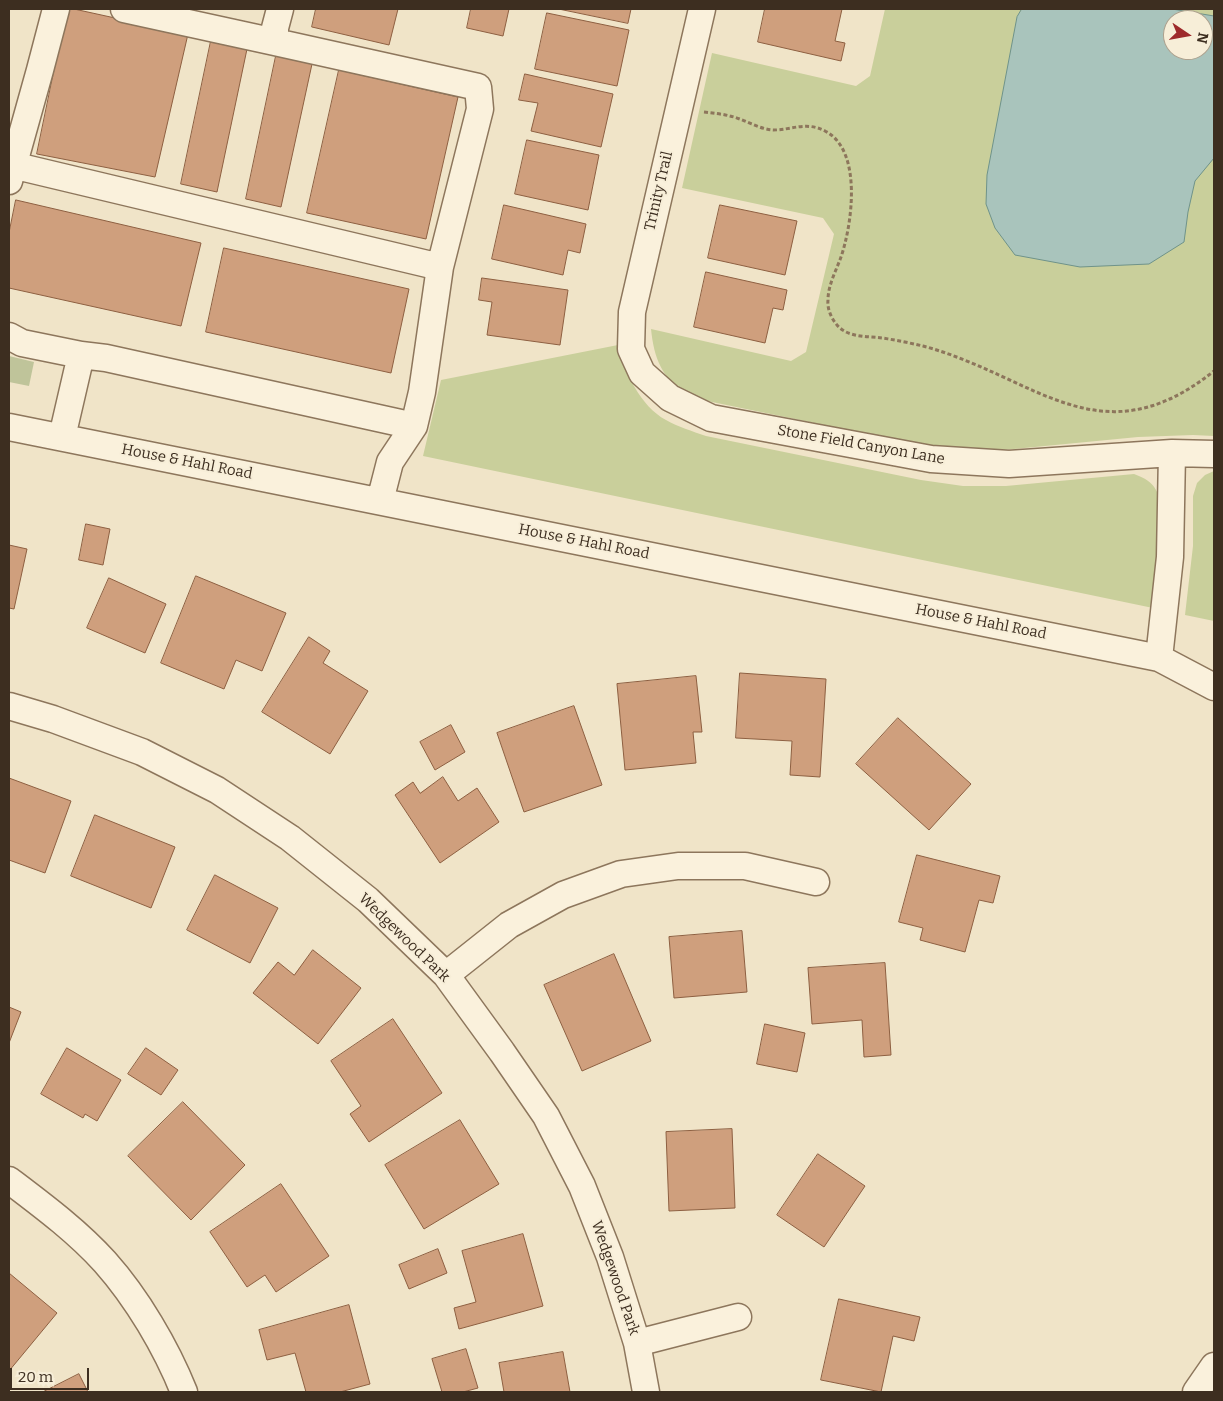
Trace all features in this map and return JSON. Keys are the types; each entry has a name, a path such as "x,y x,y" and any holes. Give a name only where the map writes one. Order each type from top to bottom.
{"street":[{"path":"56,9 10,173 440,267"},
{"path":"124,9 478,87 480,109 440,267 422,392 414,426 390,462 380,501"},
{"path":"274,42 275,28 280,9"},
{"name":"Trinity Trail","path":"642,373 631,349 632,312 702,9"},
{"path":"9,336 22,343 106,358 414,426"},
{"path":"62,437 82,355"},
{"name":"Stone Field Canyon Lane","path":"642,373 670,398 711,418 931,459 1009,464 1172,453 1214,454"},
{"name":"House & Hahl Road","path":"9,427 1159,658 1214,687"},
{"path":"1159,658 1170,557 1172,453"},
{"name":"Wedgewood Park","path":"9,706 53,718 142,752 217,790 290,838 368,900 446,975 546,1116 582,1186 606,1248 637,1343 646,1392"},
{"path":"446,975 508,925 563,895 621,874 678,866 745,866 816,882"},
{"path":"9,1180 65,1224 105,1262 143,1313 174,1368 184,1392"},
{"path":"637,1343 738,1317"},
{"path":"1196,1392 1214,1366"}],"path":[{"path":"678,109 731,116 773,130 806,126 818,128 827,132 836,140 843,150 849,168 852,200 849,228 842,256 832,280 828,300 832,318 837,325 850,333 914,344 950,355 1042,396 1099,411 1138,410 1169,400 1199,383 1214,371"}],"green space":[{"path":"885,9 1214,9 1214,436 1138,437 970,452 917,444 712,402 692,396 672,382 657,359 651,329 791,361 806,352 834,234 823,218 682,188 712,53 856,86 870,76"},
{"path":"618,345 629,377 649,406 657,414 671,422 706,436 921,480 963,486 1006,486 1134,474 1143,478 1153,486 1160,499 1158,571 1153,608 423,456 441,380"},
{"path":"9,356 34,362 29,386 9,382"},
{"path":"1214,471 1214,621 1185,615 1193,546 1193,496 1197,483 1205,475"}],"water":[{"path":"1022,9 1178,10 1163,10 1163,60 1213,60 1214,16 1214,158 1195,181 1184,242 1149,264 1080,267 1015,255 995,228 986,204 987,175 1017,17"}],"building":[{"path":"67,9 188,34 155,177 37,154"},
{"path":"316,9 398,9 389,45 312,27"},
{"path":"471,9 509,9 503,36 467,28"},
{"path":"559,9 631,9 628,23"},
{"path":"765,9 842,9 835,41 845,43 841,61 758,42"},
{"path":"547,13 629,30 617,86 535,69"},
{"path":"211,41 247,49 217,192 181,184"},
{"path":"276,56 312,64 281,207 246,199"},
{"path":"339,70 458,97 426,239 307,213"},
{"path":"525,74 613,94 601,147 531,131 538,103 519,100"},
{"path":"527,140 599,155 588,210 515,194"},
{"path":"16,200 201,243 181,326 9,288 9,233"},
{"path":"504,205 586,224 580,253 568,250 563,275 492,259"},
{"path":"720,205 797,221 785,275 708,258"},
{"path":"224,248 409,289 391,373 206,332"},
{"path":"706,272 787,290 783,310 773,308 765,343 694,327"},
{"path":"482,278 568,290 560,345 487,335 492,302 479,300"},
{"path":"86,524 110,529 103,565 79,560"},
{"path":"9,545 27,549 14,609 9,608"},
{"path":"196,576 286,613 262,671 236,660 224,689 161,663"},
{"path":"109,578 166,604 145,653 87,628"},
{"path":"309,637 330,651 323,663 368,691 330,754 262,712"},
{"path":"740,673 826,679 820,777 790,775 792,741 736,738"},
{"path":"696,676 702,732 693,732 696,763 625,770 617,684"},
{"path":"574,706 602,785 524,812 497,733"},
{"path":"898,718 971,784 929,830 856,764"},
{"path":"451,725 465,752 435,770 420,742"},
{"path":"443,777 458,801 477,788 499,822 440,863 395,795 413,782 420,793"},
{"path":"9,778 71,801 45,873 9,860"},
{"path":"95,815 175,847 151,908 71,876"},
{"path":"917,855 1000,876 993,903 979,900 965,952 920,940 923,928 899,922"},
{"path":"215,875 278,908 250,963 187,930"},
{"path":"742,931 747,992 674,998 669,937"},
{"path":"313,950 361,988 318,1044 253,993 278,962 294,975"},
{"path":"614,954 651,1041 582,1071 544,985"},
{"path":"885,963 891,1055 864,1057 862,1020 812,1024 808,968"},
{"path":"9,1007 21,1012 9,1043"},
{"path":"393,1019 442,1093 369,1142 350,1114 361,1106 331,1061"},
{"path":"765,1024 805,1033 797,1072 757,1064"},
{"path":"67,1048 121,1080 97,1121 85,1114 83,1118 41,1094"},
{"path":"146,1048 178,1070 161,1095 128,1074"},
{"path":"183,1102 245,1165 191,1220 128,1156"},
{"path":"460,1120 499,1184 424,1229 385,1165"},
{"path":"732,1129 735,1208 669,1211 666,1132"},
{"path":"818,1154 865,1186 824,1247 777,1215"},
{"path":"281,1184 329,1256 276,1292 265,1275 247,1287 210,1232"},
{"path":"523,1234 543,1306 459,1329 454,1308 476,1302 462,1251"},
{"path":"438,1249 447,1273 409,1289 399,1265"},
{"path":"9,1273 57,1313 9,1371"},
{"path":"839,1299 920,1317 914,1341 893,1336 881,1392 821,1380"},
{"path":"349,1305 370,1384 340,1392 306,1392 295,1353 267,1360 259,1330"},
{"path":"466,1349 478,1388 463,1392 442,1392 432,1359"},
{"path":"563,1352 570,1392 504,1392 499,1363"},
{"path":"79,1374 88,1392 43,1392"}]}
